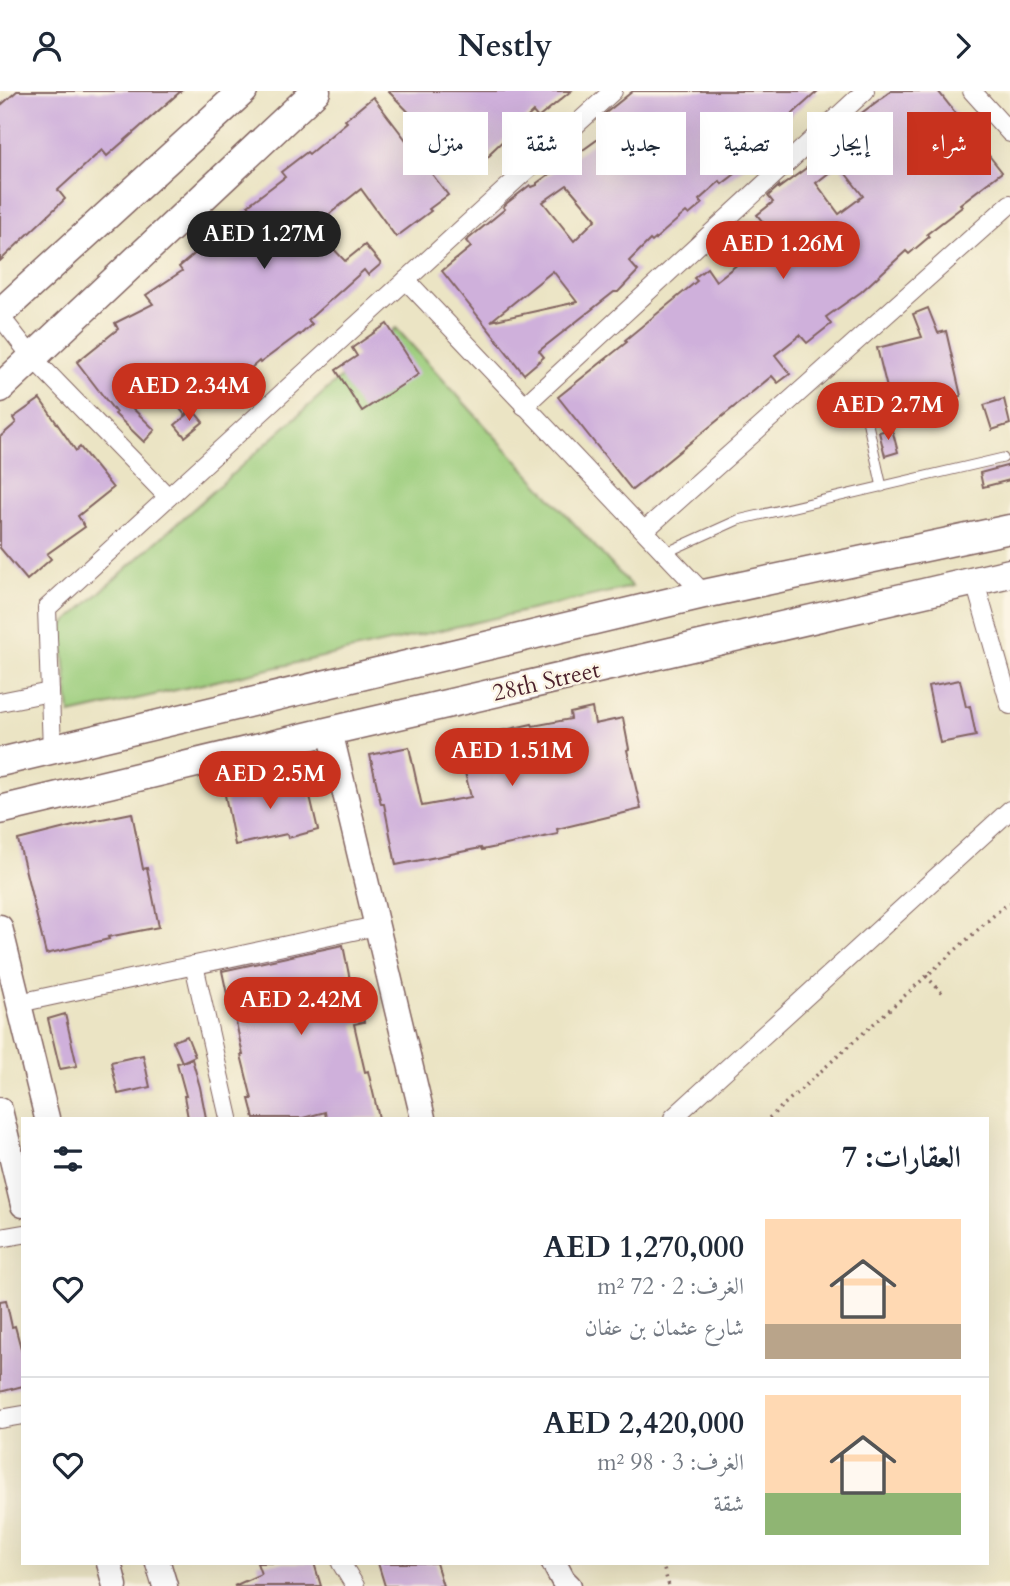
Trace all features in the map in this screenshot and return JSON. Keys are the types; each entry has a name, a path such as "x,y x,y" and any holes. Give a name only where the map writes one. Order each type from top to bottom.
{"main road":[{"path":"0,314 243,91"},
{"path":"0,388 316,91"},
{"name":"28th Street","path":"0,762 704,594 1010,529"},
{"name":"28th Street","path":"5,811 330,731 1010,573"}],"street":[{"path":"52,750 47,608 613,91"},
{"path":"524,406 865,91"},
{"path":"972,91 1010,133"},
{"path":"645,530 1010,204"},
{"path":"406,280 704,594"},
{"path":"0,314 32,357 168,497"},
{"path":"975,582 1010,705"},
{"path":"0,702 50,692"},
{"path":"330,731 423,1117"},
{"path":"674,1117 1010,810"},
{"path":"19,1003 376,926"},
{"path":"0,927 47,1117"},
{"path":"194,965 229,1117"},
{"path":"0,1110 21,1197"},
{"path":"0,1238 21,1234"},
{"path":"0,1419 21,1415"},
{"path":"110,1565 115,1586"},
{"path":"159,1565 165,1586"},
{"path":"342,1565 355,1586"},
{"path":"555,1565 569,1586"}],"lane":[{"path":"863,403 882,487"},
{"path":"665,553 738,520 1003,458"}],"path":[{"path":"770,1117 1002,908 1010,904"},
{"path":"926,976 944,996"},
{"path":"663,1565 669,1586"}],"green space":[{"path":"396,328 632,587 70,714 61,627"}],"building":[{"path":"17,91 181,91 107,156 102,150 58,190 65,199 0,261 0,106"},
{"path":"388,91 571,91 545,112 502,112 502,142 488,157 488,112 408,112"},
{"path":"633,91 818,91 793,114 700,112 700,175 734,175 722,184 720,181 699,200 702,204 689,215 686,212 652,242 650,240 629,261 638,271 618,292 614,292 539,351 544,357 524,374 442,271 471,247 466,241 530,185 537,185 548,175 582,175 582,151 596,141 596,175 686,175 686,112 607,112","holes":["567,185 596,219 574,241 543,202","553,271 577,302 491,321"]},
{"path":"891,91 938,91 955,112 907,112 907,175 991,175 991,158 1002,172 960,204 962,207 927,234 929,237 909,254 906,251 861,292 826,317 831,324 807,343 800,335 775,355 790,374 778,383 772,376 632,490 558,397 627,342 625,340 697,281 694,278 707,268 716,281 776,238 757,215 773,202 768,196 807,167 807,175 826,175 816,183 839,214 863,196 847,175 893,175 893,112 863,112"},
{"path":"373,97 403,136 403,175 433,175 448,195 396,237 361,189 313,227 345,261 365,245 381,264 368,275 364,270 308,320 312,324 300,335 260,363 259,361 225,391 221,386 185,415 149,370 118,394 155,430 144,442 115,414 77,362 118,329 115,323 153,304 146,295 182,271 179,267 250,207 248,205 285,177 281,172 307,152 309,154 347,122 345,120"},
{"path":"928,308 938,333 946,331 961,396 893,412 877,348 922,337 913,314"},
{"path":"387,324 419,374 362,411 336,370 357,356 352,348"},
{"path":"40,399 76,451 80,447 113,488 78,516 85,527 47,554 51,559 27,580 0,548 0,437 16,423 13,418"},
{"path":"1004,399 1010,424 992,430 984,405"},
{"path":"193,410 203,422 185,437 175,425"},
{"path":"892,429 898,452 885,456 879,432"},
{"path":"1010,465 1010,480 983,487 980,473"},
{"path":"960,680 966,707 970,706 976,736 940,743 928,686"},
{"path":"592,708 595,724 623,718 629,749 627,750 641,809 557,829 558,834 396,865 384,804 381,804 370,755 409,747 422,806 471,797 457,740 491,731 571,719 570,713"},
{"path":"306,779 318,830 288,838 287,834 235,845 224,790 261,782 262,789"},
{"path":"132,813 143,869 147,868 159,927 108,937 109,939 46,954 18,840"},
{"path":"343,945 351,985 356,984 364,1022 354,1024 379,1117 326,1117 325,1112 307,1117 254,1117 231,999 228,999 222,971"},
{"path":"65,1014 77,1066 60,1069 48,1019"},
{"path":"187,1036 195,1056 182,1062 173,1041"},
{"path":"143,1055 150,1087 118,1094 111,1062"},
{"path":"192,1059 206,1117 188,1117 186,1096 177,1063"},
{"path":"6,1300 12,1327 15,1326 21,1348 21,1387 0,1392 0,1301"},
{"path":"258,1565 315,1565 321,1586 234,1586 261,1574"},
{"path":"379,1565 437,1565 443,1586 385,1586"}]}
